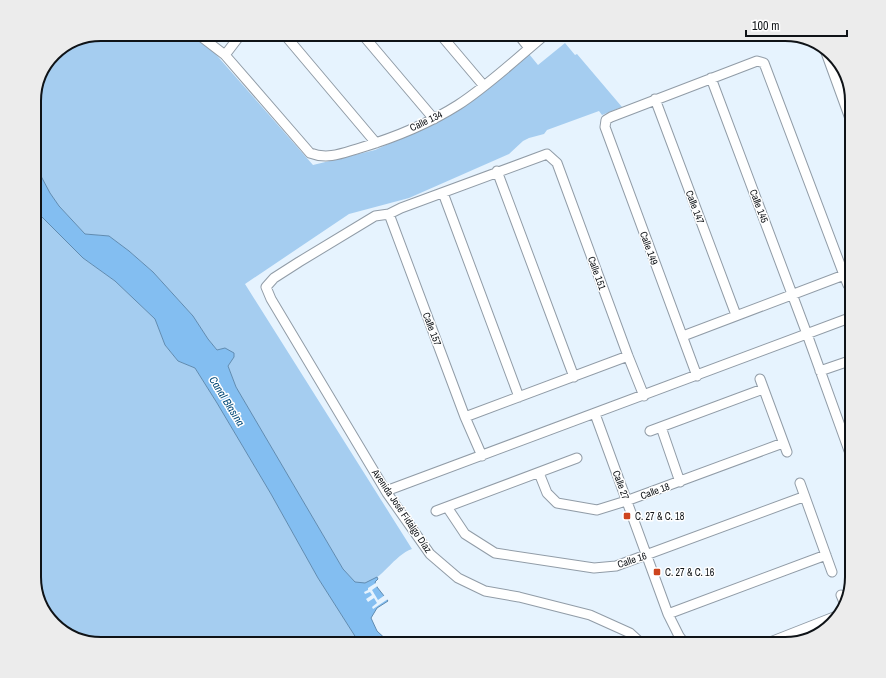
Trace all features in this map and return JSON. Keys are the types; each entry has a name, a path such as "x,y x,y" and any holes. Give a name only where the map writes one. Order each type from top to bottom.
{"street":[{"name":"Calle 134","path":"207,41 225,55 310,153 320,157 335,155 376,143 434,119 458,105 484,86 538,41"},
{"path":"225,55 236,41"},
{"path":"290,41 376,143"},
{"path":"368,41 434,119"},
{"path":"446,41 484,86"},
{"path":"524,41 529,48"},
{"path":"655,99 757,61 764,63 844,275 682,336"},
{"path":"830,61 845,104"},
{"name":"Calle 145","path":"711,78 845,440"},
{"name":"Calle 149","path":"655,99 610,117 606,120 605,127 697,376"},
{"name":"Calle 147","path":"655,99 736,315"},
{"name":"Calle 151","path":"497,171 546,154 557,163 644,396"},
{"path":"389,214 400,208 443,193 497,171 574,377"},
{"path":"443,193 519,397"},
{"name":"Avenida José Fidalgo Díaz","path":"389,214 375,216 274,278 266,287 271,299 386,491 430,554 458,578 485,592 519,598 590,615 630,633 634,637"},
{"name":"Calle 157","path":"389,214 465,417 482,456"},
{"path":"386,491 644,396 845,320"},
{"path":"465,417 628,356"},
{"path":"820,371 845,362"},
{"path":"760,379 787,452"},
{"path":"650,431 763,389"},
{"name":"Calle 27","path":"595,414 668,614 680,637"},
{"path":"661,427 680,482"},
{"name":"Calle 18","path":"539,473 547,493 557,503 597,510 680,482 783,443"},
{"path":"436,511 577,458"},
{"path":"800,483 832,572"},
{"name":"Calle 16","path":"447,507 465,534 496,553 594,568 616,566 646,556 804,497"},
{"path":"668,614 826,555"},
{"path":"783,637 827,620"}],"shaded area":[{"path":"204,41 313,165 375,150 435,123 458,111 478,97 529,54 538,65 565,43 575,55 577,54 622,107 602,115 599,111 547,130 544,134 523,141 509,154 409,198 349,214 245,284 412,549 405,552 377,578 363,583 355,582 343,569 236,387 228,366 234,357 225,348 217,350 193,316 153,272 109,236 85,234 59,206 41,176 41,97 43,85 53,64 61,56 67,51 89,42"},
{"path":"41,216 83,258 115,281 155,319 165,345 178,361 195,368 271,494 318,578 356,637 101,637 81,634 64,625 53,614 43,593 41,581"}],"water":[{"name":"Canal Blasina","path":"41,176 59,206 85,234 109,236 129,251 153,272 193,316 217,350 225,348 234,353 234,357 228,366 236,387 343,569 355,582 365,583 377,577 378,579 375,582 377,587 388,601 377,608 371,618 377,631 383,637 356,637 318,578 271,494 195,368 178,361 165,345 155,319 115,281 83,258 41,216"}],"pier":[{"path":"379,581 379,585 372,590 378,600 385,595 388,599 373,609 372,607 377,603 374,598 368,602 366,599 372,595 370,592 365,594 364,592"}],"place":[{"name":"C. 27 & C. 18","path":"627,516"},
{"name":"C. 27 & C. 16","path":"657,572"}]}
